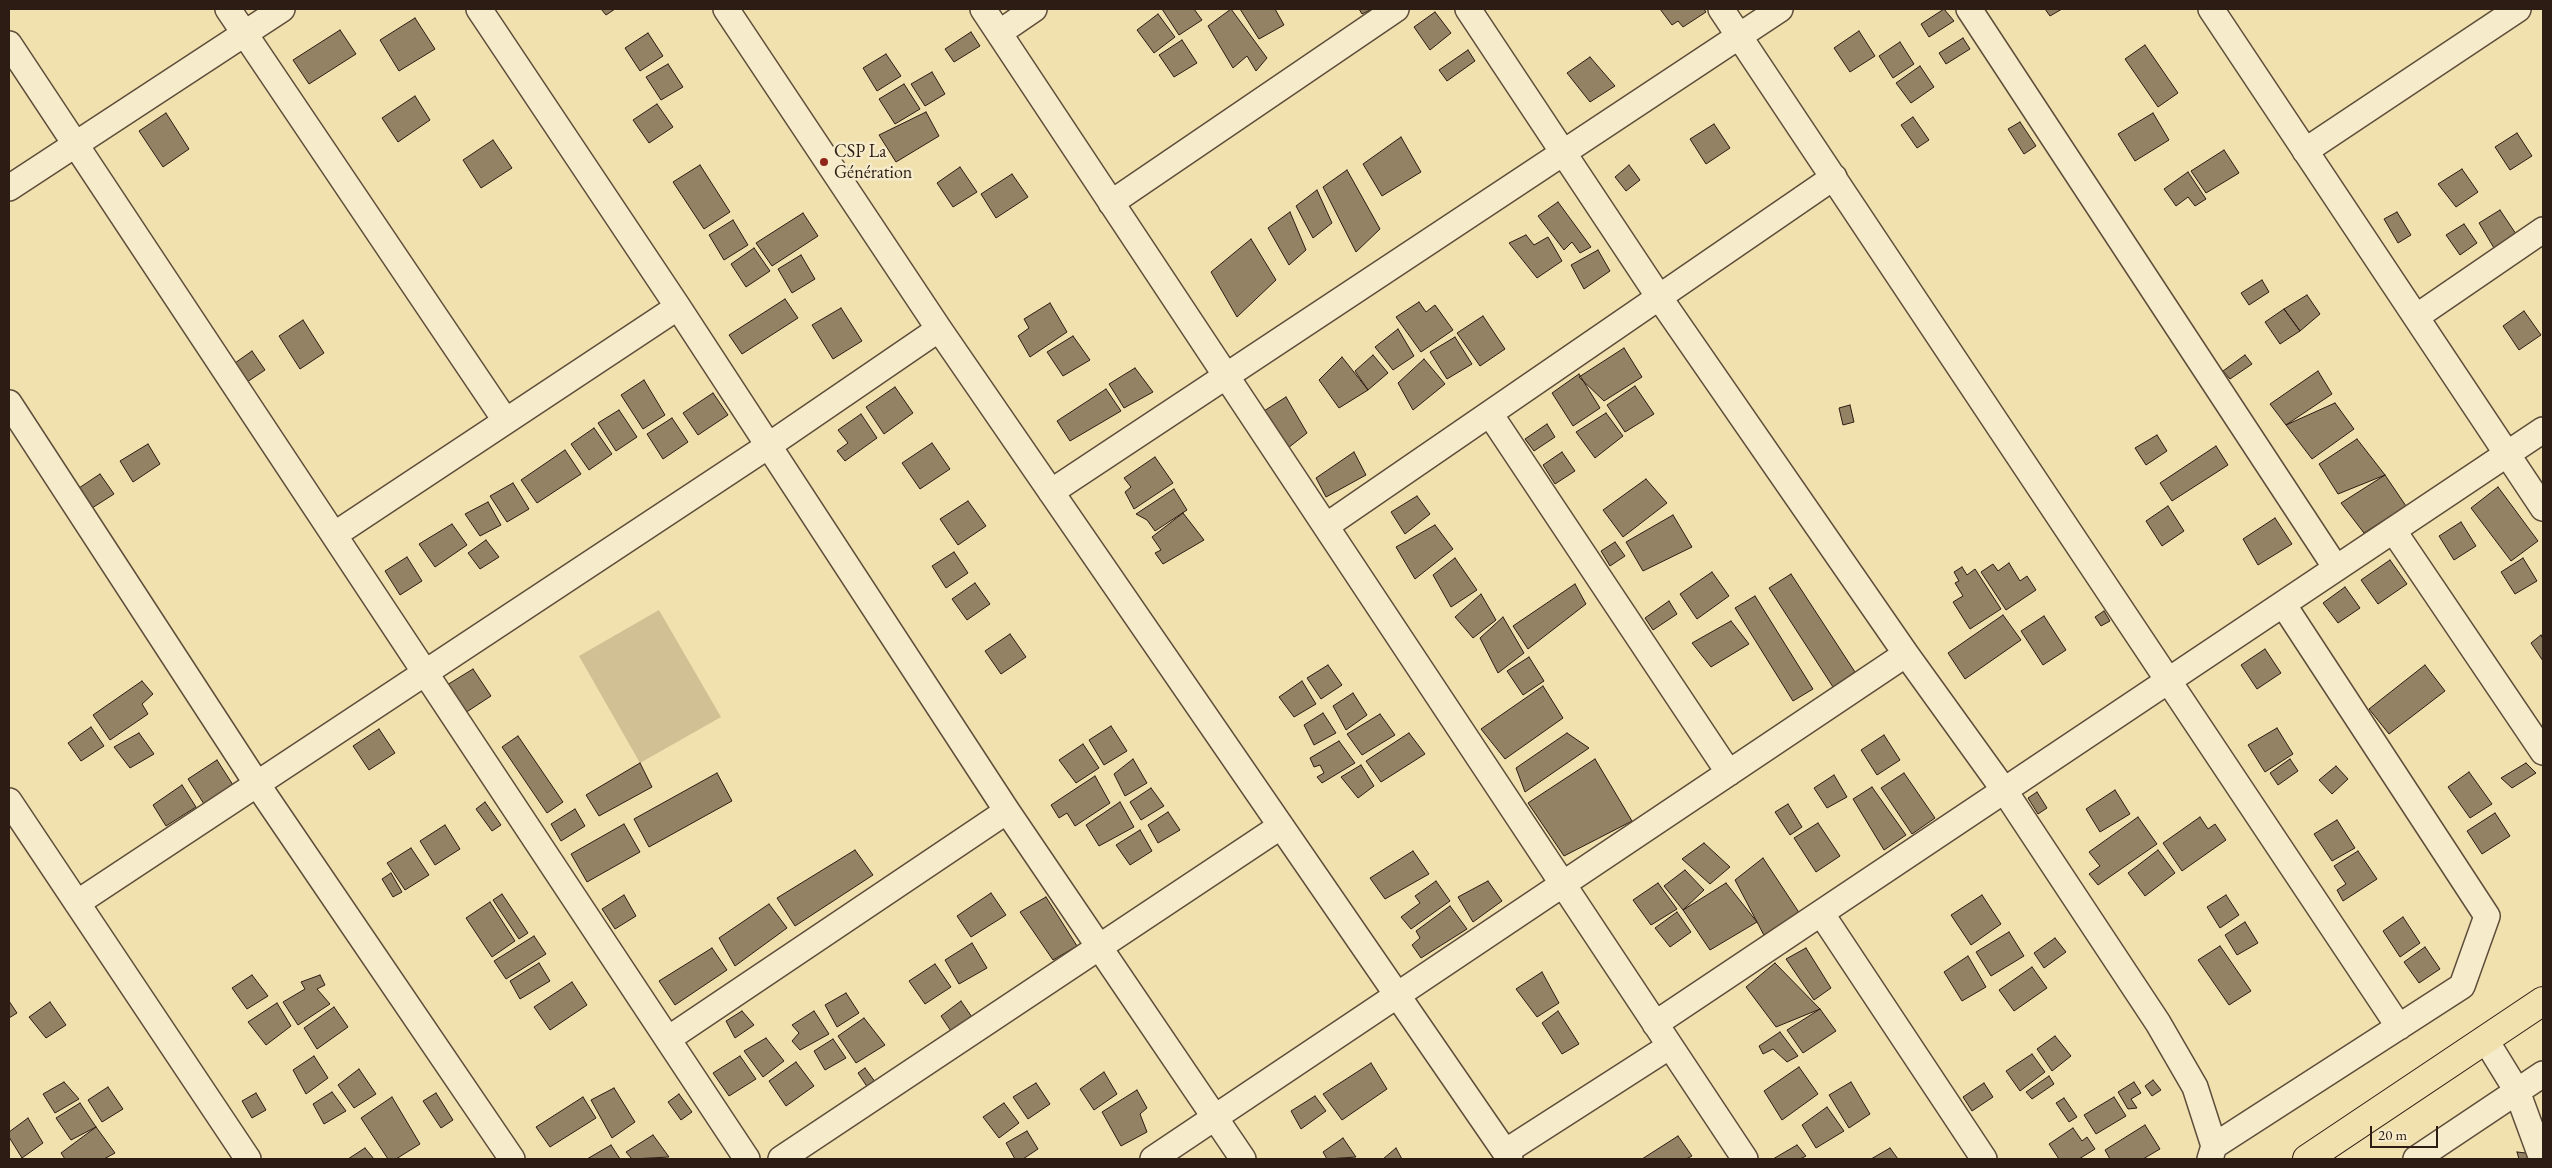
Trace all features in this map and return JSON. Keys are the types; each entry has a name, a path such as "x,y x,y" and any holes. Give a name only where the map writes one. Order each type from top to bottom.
{"main road":[{"path":"2307,1159 2543,1001"}],"street":[{"path":"228,9 505,420"},
{"path":"9,188 282,9"},
{"path":"479,9 678,307 1007,811 1244,1159"},
{"path":"726,9 939,329 1507,1156 1670,1046"},
{"path":"983,9 1745,1159"},
{"path":"999,33 1034,9"},
{"path":"1112,203 1396,9"},
{"path":"1468,9 1660,297 1906,654 2004,790 2158,1023 2195,1087 2212,1153 2462,986 2487,916 2283,604"},
{"path":"1721,9 2399,1027"},
{"path":"1051,492 1780,9"},
{"path":"1969,9 2336,568"},
{"path":"2211,9 2543,508"},
{"path":"2305,151 2518,9"},
{"path":"9,44 747,1159"},
{"path":"1326,526 1834,177"},
{"path":"2416,317 2543,230"},
{"path":"334,535 678,307"},
{"path":"77,903 768,446 939,329"},
{"path":"9,403 257,784 512,1159"},
{"path":"1490,414 1729,773"},
{"path":"1655,1024 2543,430"},
{"path":"2393,530 2543,752"},
{"path":"1153,1159 1906,654"},
{"path":"9,801 18,833 77,903 248,1159"},
{"path":"668,1039 1007,811"},
{"path":"781,1159 1281,826"},
{"path":"1821,913 1984,1159"},
{"path":"2485,1039 2517,1091 2542,1159"},
{"path":"2416,1159 2543,1074"}],"shaded area":[{"path":"659,610 721,717 640,763 579,656"}],"building":[{"path":"601,9 615,9 606,15"},
{"path":"1162,9 1194,9 1202,20 1179,35"},
{"path":"1231,9 1267,58 1256,71 1247,56 1233,68 1208,26"},
{"path":"1240,9 1275,9 1284,25 1259,39"},
{"path":"1359,9 1372,9 1362,14"},
{"path":"1660,9 1704,9 1706,12 1683,27 1678,21 1672,25"},
{"path":"1944,9 1954,21 1929,37 1921,24"},
{"path":"2045,9 2062,9 2050,16"},
{"path":"1435,12 1451,33 1430,50 1414,27"},
{"path":"1158,14 1175,37 1154,53 1137,30"},
{"path":"415,18 435,49 399,71 380,40"},
{"path":"340,30 356,54 309,84 293,60"},
{"path":"1859,31 1875,56 1850,72 1834,48"},
{"path":"971,32 980,46 954,62 945,49"},
{"path":"648,33 663,56 640,71 625,48"},
{"path":"1963,38 1970,49 1946,64 1939,53"},
{"path":"1182,40 1197,63 1174,77 1159,55"},
{"path":"1900,42 1914,64 1893,78 1879,56"},
{"path":"2145,45 2178,93 2158,107 2125,59"},
{"path":"1468,50 1475,61 1447,81 1439,70"},
{"path":"886,54 901,76 877,91 863,68"},
{"path":"1590,57 1615,86 1590,102 1567,73"},
{"path":"668,64 683,87 661,100 646,77"},
{"path":"1920,66 1934,87 1911,103 1896,83"},
{"path":"932,72 945,94 925,106 911,84"},
{"path":"904,84 920,109 895,124 879,99"},
{"path":"415,96 430,120 398,142 382,118"},
{"path":"657,104 673,127 649,143 633,120"},
{"path":"926,112 939,136 896,162 879,135"},
{"path":"166,113 189,149 163,167 139,131"},
{"path":"2153,113 2169,140 2135,161 2118,134"},
{"path":"1913,117 1929,140 1917,148 1901,125"},
{"path":"2020,122 2036,146 2024,154 2008,129"},
{"path":"1714,124 1730,148 1706,164 1690,139"},
{"path":"2517,133 2532,156 2510,170 2495,147"},
{"path":"1401,137 1421,172 1382,196 1363,164"},
{"path":"493,140 512,168 481,188 463,160"},
{"path":"2224,150 2239,173 2206,193 2191,171"},
{"path":"700,165 730,212 704,229 673,182"},
{"path":"1629,165 1640,180 1626,191 1615,177"},
{"path":"960,167 977,192 953,207 937,183"},
{"path":"2462,169 2478,192 2456,207 2438,184"},
{"path":"1347,170 1380,229 1356,252 1323,187"},
{"path":"2188,172 2206,199 2195,206 2188,197 2176,206 2164,189"},
{"path":"1012,174 1028,197 996,218 981,194"},
{"path":"1317,190 1332,223 1313,238 1296,206"},
{"path":"1558,202 1591,247 1580,253 1572,242 1564,250 1538,216"},
{"path":"2500,210 2516,234 2494,248 2479,223"},
{"path":"1290,212 1306,250 1289,265 1268,228"},
{"path":"2397,212 2411,235 2398,243 2384,219"},
{"path":"803,213 818,236 772,266 756,243"},
{"path":"733,220 748,245 724,260 709,235"},
{"path":"2464,224 2477,243 2460,255 2446,235"},
{"path":"1526,235 1534,245 1548,237 1562,261 1537,278 1509,243"},
{"path":"1251,239 1276,280 1237,317 1211,272"},
{"path":"754,248 770,271 746,287 731,264"},
{"path":"1598,250 1610,271 1584,289 1571,265"},
{"path":"801,255 815,279 792,293 778,269"},
{"path":"2262,280 2269,292 2249,305 2241,293"},
{"path":"2307,295 2320,314 2300,331 2284,309"},
{"path":"785,299 798,318 742,354 729,335"},
{"path":"1419,302 1426,312 1435,305 1453,330 1421,352 1396,317"},
{"path":"1050,303 1067,332 1030,357 1018,336 1029,328 1024,319"},
{"path":"841,308 862,341 833,359 812,325"},
{"path":"2284,309 2300,331 2280,344 2265,322"},
{"path":"2524,311 2541,335 2519,350 2503,326"},
{"path":"1483,316 1505,349 1480,366 1457,333"},
{"path":"303,320 324,353 300,369 279,336"},
{"path":"1398,329 1414,356 1393,370 1375,347"},
{"path":"1073,336 1090,360 1063,376 1047,352"},
{"path":"1455,337 1472,364 1447,379 1430,352"},
{"path":"1624,348 1642,377 1604,401 1579,377"},
{"path":"252,351 265,370 247,382 235,363"},
{"path":"1373,355 1388,373 1368,390 1355,371"},
{"path":"2245,355 2252,364 2230,379 2223,371"},
{"path":"1342,357 1368,390 1339,408 1319,380"},
{"path":"1424,359 1445,384 1413,410 1398,383"},
{"path":"1135,368 1153,392 1124,408 1109,384"},
{"path":"2318,371 2332,394 2286,425 2270,404"},
{"path":"1579,374 1600,408 1573,426 1552,393"},
{"path":"644,380 665,415 643,429 621,395"},
{"path":"1635,386 1654,414 1625,432 1607,405"},
{"path":"895,387 913,413 884,434 866,407"},
{"path":"1106,389 1121,411 1070,441 1057,421"},
{"path":"713,393 728,415 698,435 683,413"},
{"path":"1286,397 1307,433 1288,448 1264,411"},
{"path":"2335,403 2354,429 2312,459 2286,425"},
{"path":"1850,405 1854,422 1843,425 1839,408"},
{"path":"619,410 637,437 616,451 598,423"},
{"path":"1606,413 1623,436 1595,458 1576,432"},
{"path":"861,414 877,438 845,461 837,451 848,443 838,430"},
{"path":"672,418 688,442 663,459 647,434"},
{"path":"1547,424 1555,437 1534,451 1525,439"},
{"path":"594,428 612,454 589,470 571,444"},
{"path":"2157,435 2167,451 2146,465 2135,448"},
{"path":"2357,439 2385,475 2338,494 2319,464"},
{"path":"932,443 950,469 920,489 902,463"},
{"path":"148,444 160,464 133,482 120,461"},
{"path":"2216,446 2228,465 2172,501 2160,483"},
{"path":"565,450 581,474 537,503 521,480"},
{"path":"1354,452 1366,475 1326,497 1316,478"},
{"path":"1562,452 1575,471 1555,484 1543,465"},
{"path":"1155,457 1173,483 1134,509 1125,492 1131,487 1124,478"},
{"path":"100,474 114,494 89,510 76,490"},
{"path":"2385,475 2406,506 2364,533 2341,503"},
{"path":"1646,479 1667,503 1623,537 1603,510"},
{"path":"513,483 529,509 507,522 490,496"},
{"path":"2498,487 2538,541 2511,561 2471,508"},
{"path":"1174,489 1187,510 1155,531 1147,520 1136,514"},
{"path":"1417,496 1430,514 1405,534 1391,512"},
{"path":"968,501 986,526 958,545 940,519"},
{"path":"488,502 501,525 480,536 465,514"},
{"path":"2168,506 2184,531 2162,546 2146,521"},
{"path":"1183,513 1204,540 1163,564 1155,553 1161,550 1152,537"},
{"path":"1673,515 1692,547 1643,571 1626,542"},
{"path":"2275,518 2292,544 2258,565 2243,539"},
{"path":"2461,522 2476,546 2454,560 2439,536"},
{"path":"452,524 467,545 435,567 419,544"},
{"path":"1435,525 1453,549 1415,579 1396,547"},
{"path":"486,540 499,557 480,569 468,553"},
{"path":"1615,542 1625,556 1610,566 1601,551"},
{"path":"954,552 968,573 946,588 932,566"},
{"path":"407,557 422,581 400,595 385,571"},
{"path":"1455,558 1477,590 1451,607 1433,575"},
{"path":"2523,558 2537,581 2515,594 2501,572"},
{"path":"2390,560 2407,584 2378,604 2361,580"},
{"path":"2009,563 2020,581 2027,576 2036,590 2006,610 1981,572 1993,564 1998,571"},
{"path":"1962,567 1967,575 1975,569 2001,609 1970,629 1953,602 1963,596 1955,583 1959,581 1954,572"},
{"path":"1712,572 1729,596 1697,619 1680,594"},
{"path":"1791,574 1855,672 1833,687 1769,588"},
{"path":"975,583 990,604 967,620 952,599"},
{"path":"1575,584 1586,604 1528,649 1513,626"},
{"path":"2345,587 2360,608 2338,623 2323,603"},
{"path":"1481,594 1496,620 1473,638 1455,617"},
{"path":"1755,596 1813,689 1793,701 1735,608"},
{"path":"1669,601 1677,614 1653,630 1645,618"},
{"path":"2104,611 2110,621 2101,626 2095,617"},
{"path":"2003,615 2021,640 1965,679 1948,653"},
{"path":"2044,616 2066,650 2043,665 2021,631"},
{"path":"1503,617 1524,653 1498,673 1480,638"},
{"path":"1731,621 1749,644 1711,667 1692,643"},
{"path":"1010,634 1026,657 1001,674 985,651"},
{"path":"2541,635 2543,639 2543,661 2531,643"},
{"path":"2265,649 2281,673 2257,689 2241,665"},
{"path":"1529,657 1544,681 1523,695 1507,671"},
{"path":"1328,665 1342,685 1321,699 1307,678"},
{"path":"2425,665 2445,691 2389,734 2369,709"},
{"path":"473,669 491,696 465,713 447,685"},
{"path":"142,681 153,694 142,704 148,714 110,740 93,715"},
{"path":"1302,681 1316,704 1294,717 1279,697"},
{"path":"1543,686 1563,718 1505,759 1481,729"},
{"path":"1353,693 1367,715 1346,730 1333,706"},
{"path":"1323,713 1336,733 1314,745 1304,725"},
{"path":"1380,714 1395,735 1362,755 1347,734"},
{"path":"1111,726 1127,751 1104,765 1089,740"},
{"path":"91,727 104,746 81,761 68,743"},
{"path":"2277,728 2293,754 2265,772 2248,745"},
{"path":"379,729 395,753 369,770 353,746"},
{"path":"139,733 154,754 130,768 114,747"},
{"path":"1409,733 1425,754 1381,782 1366,761"},
{"path":"1567,733 1589,748 1525,792 1516,768"},
{"path":"1884,735 1900,760 1877,775 1861,750"},
{"path":"518,736 563,802 547,813 502,747"},
{"path":"1339,741 1355,763 1322,783 1317,777 1324,773 1320,765 1314,767 1310,758"},
{"path":"1083,744 1099,768 1076,783 1059,760"},
{"path":"1133,759 1147,783 1125,796 1114,774"},
{"path":"1595,759 1632,821 1564,856 1528,803"},
{"path":"2290,759 2298,771 2278,785 2270,773"},
{"path":"217,760 233,785 204,804 188,779"},
{"path":"640,763 652,787 599,816 586,795"},
{"path":"2526,763 2536,773 2512,788 2501,778"},
{"path":"1361,765 1374,786 1358,798 1341,777"},
{"path":"2336,766 2348,779 2332,794 2319,780"},
{"path":"2469,772 2492,804 2470,818 2448,787"},
{"path":"717,773 732,801 649,847 634,819"},
{"path":"1904,773 1935,818 1912,834 1881,788"},
{"path":"1834,775 1847,797 1827,808 1814,788"},
{"path":"1095,776 1110,803 1075,826 1067,813 1059,818 1051,805"},
{"path":"182,785 196,807 166,826 153,805"},
{"path":"1872,787 1906,835 1884,850 1853,799"},
{"path":"1151,788 1164,806 1141,820 1130,802"},
{"path":"2115,790 2130,814 2100,832 2086,809"},
{"path":"2037,792 2047,808 2038,814 2028,798"},
{"path":"485,802 501,825 492,831 476,809"},
{"path":"1120,802 1134,827 1099,846 1086,825"},
{"path":"1788,804 1802,827 1790,835 1775,812"},
{"path":"575,809 585,826 561,841 551,824"},
{"path":"1168,812 1180,830 1158,843 1148,825"},
{"path":"2495,813 2510,836 2482,854 2467,831"},
{"path":"2138,817 2157,844 2098,885 2089,874 2100,866 2089,852"},
{"path":"2200,817 2208,829 2215,824 2226,840 2182,871 2163,843"},
{"path":"2337,820 2355,848 2332,861 2314,834"},
{"path":"1818,823 1840,856 1816,872 1794,838"},
{"path":"624,824 640,852 587,882 571,854"},
{"path":"445,825 460,849 435,865 420,841"},
{"path":"1140,830 1152,851 1130,865 1116,845"},
{"path":"1704,843 1730,867 1710,884 1682,859"},
{"path":"411,848 429,875 405,890 387,863"},
{"path":"855,850 873,875 795,926 777,898"},
{"path":"2158,850 2175,873 2145,896 2128,873"},
{"path":"1413,851 1429,874 1385,899 1370,878"},
{"path":"2358,851 2377,879 2343,901 2337,890 2346,884 2334,866"},
{"path":"1763,858 1802,917 1767,941 1735,880"},
{"path":"1685,870 1704,890 1683,910 1664,886"},
{"path":"391,873 402,892 393,897 382,879"},
{"path":"1436,881 1450,901 1411,929 1401,917 1420,903 1415,896"},
{"path":"1488,881 1502,901 1473,922 1458,897"},
{"path":"1658,883 1677,909 1651,925 1633,900"},
{"path":"1726,883 1757,922 1710,950 1683,910"},
{"path":"991,893 1006,915 971,937 957,916"},
{"path":"502,894 528,933 519,939 493,900"},
{"path":"624,895 636,916 615,929 602,909"},
{"path":"1982,895 2001,924 1971,945 1951,915"},
{"path":"2226,895 2239,915 2220,928 2207,907"},
{"path":"1046,897 1077,946 1053,960 1020,912"},
{"path":"490,902 515,941 492,957 466,918"},
{"path":"769,904 787,928 735,966 719,938"},
{"path":"1450,906 1467,929 1421,958 1412,945 1420,938 1416,931"},
{"path":"1677,912 1691,932 1670,947 1655,928"},
{"path":"2403,917 2420,943 2400,957 2383,931"},
{"path":"2245,922 2258,943 2237,955 2225,935"},
{"path":"2009,932 2024,956 1991,976 1976,952"},
{"path":"534,936 546,954 506,979 494,961"},
{"path":"2055,938 2066,952 2044,968 2034,953"},
{"path":"972,943 987,968 959,984 945,960"},
{"path":"2220,946 2251,991 2229,1005 2198,960"},
{"path":"2425,947 2440,969 2419,983 2404,962"},
{"path":"712,948 727,970 675,1005 659,981"},
{"path":"1806,948 1831,988 1814,1000 1786,959"},
{"path":"1968,956 1986,987 1962,1001 1944,972"},
{"path":"539,963 550,981 520,999 510,981"},
{"path":"1775,963 1820,1009 1776,1027 1746,987"},
{"path":"935,964 951,987 925,1004 909,981"},
{"path":"2032,967 2047,988 2014,1011 1999,990"},
{"path":"1542,972 1559,1003 1537,1017 1516,989"},
{"path":"252,975 268,996 247,1009 232,988"},
{"path":"320,975 325,985 317,989 330,1004 298,1025 283,1002 305,989 301,982"},
{"path":"572,982 587,1005 550,1030 534,1007"},
{"path":"846,993 859,1013 837,1027 825,1005"},
{"path":"9,1001 17,1013 9,1018"},
{"path":"961,1001 974,1020 953,1034 941,1016"},
{"path":"50,1002 66,1025 46,1038 29,1017"},
{"path":"277,1003 291,1026 266,1045 248,1022"},
{"path":"334,1007 348,1027 317,1049 304,1028"},
{"path":"1820,1009 1836,1031 1803,1053 1787,1030"},
{"path":"742,1011 754,1025 735,1038 726,1021"},
{"path":"814,1011 829,1034 800,1050 792,1041 799,1033 792,1025"},
{"path":"1558,1011 1579,1044 1562,1054 1542,1023"},
{"path":"864,1018 885,1045 856,1063 838,1036"},
{"path":"1780,1032 1798,1056 1787,1062 1773,1049 1763,1054 1759,1046"},
{"path":"2055,1036 2071,1056 2052,1071 2037,1049"},
{"path":"766,1038 784,1061 763,1077 744,1051"},
{"path":"833,1039 846,1058 825,1070 814,1051"},
{"path":"2032,1054 2045,1072 2020,1091 2006,1071"},
{"path":"314,1056 328,1078 306,1094 293,1070"},
{"path":"740,1056 756,1079 729,1096 713,1073"},
{"path":"796,1062 814,1086 786,1106 769,1081"},
{"path":"1371,1063 1387,1089 1342,1120 1323,1094"},
{"path":"1799,1067 1818,1094 1782,1120 1764,1091"},
{"path":"865,1068 876,1083 868,1088 858,1073"},
{"path":"359,1069 376,1094 354,1108 338,1085"},
{"path":"1104,1072 1117,1094 1094,1110 1080,1089"},
{"path":"2049,1076 2054,1084 2032,1099 2026,1092"},
{"path":"2153,1080 2161,1090 2152,1096 2145,1086"},
{"path":"64,1082 79,1099 55,1113 43,1094"},
{"path":"1851,1082 1870,1114 1849,1128 1829,1095"},
{"path":"2134,1082 2141,1093 2131,1099 2137,1108 2128,1109 2118,1092"},
{"path":"1036,1083 1050,1104 1028,1119 1013,1097"},
{"path":"1984,1083 1993,1097 1972,1111 1963,1097"},
{"path":"108,1087 123,1109 102,1122 88,1100"},
{"path":"614,1088 635,1122 612,1138 591,1100"},
{"path":"1137,1090 1147,1108 1140,1114 1147,1132 1121,1146 1102,1112"},
{"path":"332,1092 346,1111 324,1124 313,1104"},
{"path":"256,1093 266,1110 252,1118 242,1101"},
{"path":"436,1093 453,1120 441,1128 423,1101"},
{"path":"679,1094 692,1112 681,1120 668,1102"},
{"path":"1315,1096 1326,1111 1301,1129 1291,1111"},
{"path":"392,1097 420,1144 396,1159 388,1159 361,1118"},
{"path":"583,1097 596,1118 550,1147 536,1127"},
{"path":"2114,1097 2126,1116 2096,1134 2084,1115"},
{"path":"2064,1098 2077,1117 2069,1122 2056,1103"},
{"path":"80,1103 96,1127 71,1140 56,1118"},
{"path":"1004,1103 1019,1123 999,1138 983,1117"},
{"path":"1827,1107 1844,1131 1816,1148 1802,1125"},
{"path":"28,1118 43,1143 22,1158 9,1137 9,1132"},
{"path":"2145,1125 2160,1149 2143,1159 2110,1159 2105,1150"},
{"path":"96,1127 115,1153 104,1159 65,1159 61,1153"},
{"path":"2073,1128 2082,1141 2087,1137 2095,1149 2079,1159 2059,1159 2049,1144"},
{"path":"1027,1131 1038,1149 1023,1159 1015,1159 1006,1143"},
{"path":"653,1135 669,1157 632,1159 626,1152"},
{"path":"1678,1136 1692,1156 1686,1159 1642,1159"},
{"path":"1343,1138 1356,1157 1327,1159 1323,1152"},
{"path":"611,1145 620,1159 587,1159"},
{"path":"1797,1145 1806,1156 1800,1159 1773,1159"},
{"path":"365,1148 374,1159 348,1159"},
{"path":"1396,1148 1402,1159 1383,1159"},
{"path":"1890,1148 1898,1159 1871,1159"},
{"path":"2517,1152 2526,1153 2528,1159 2519,1159"}],"place":[{"name":"CSP La Génération","path":"824,162"}]}
